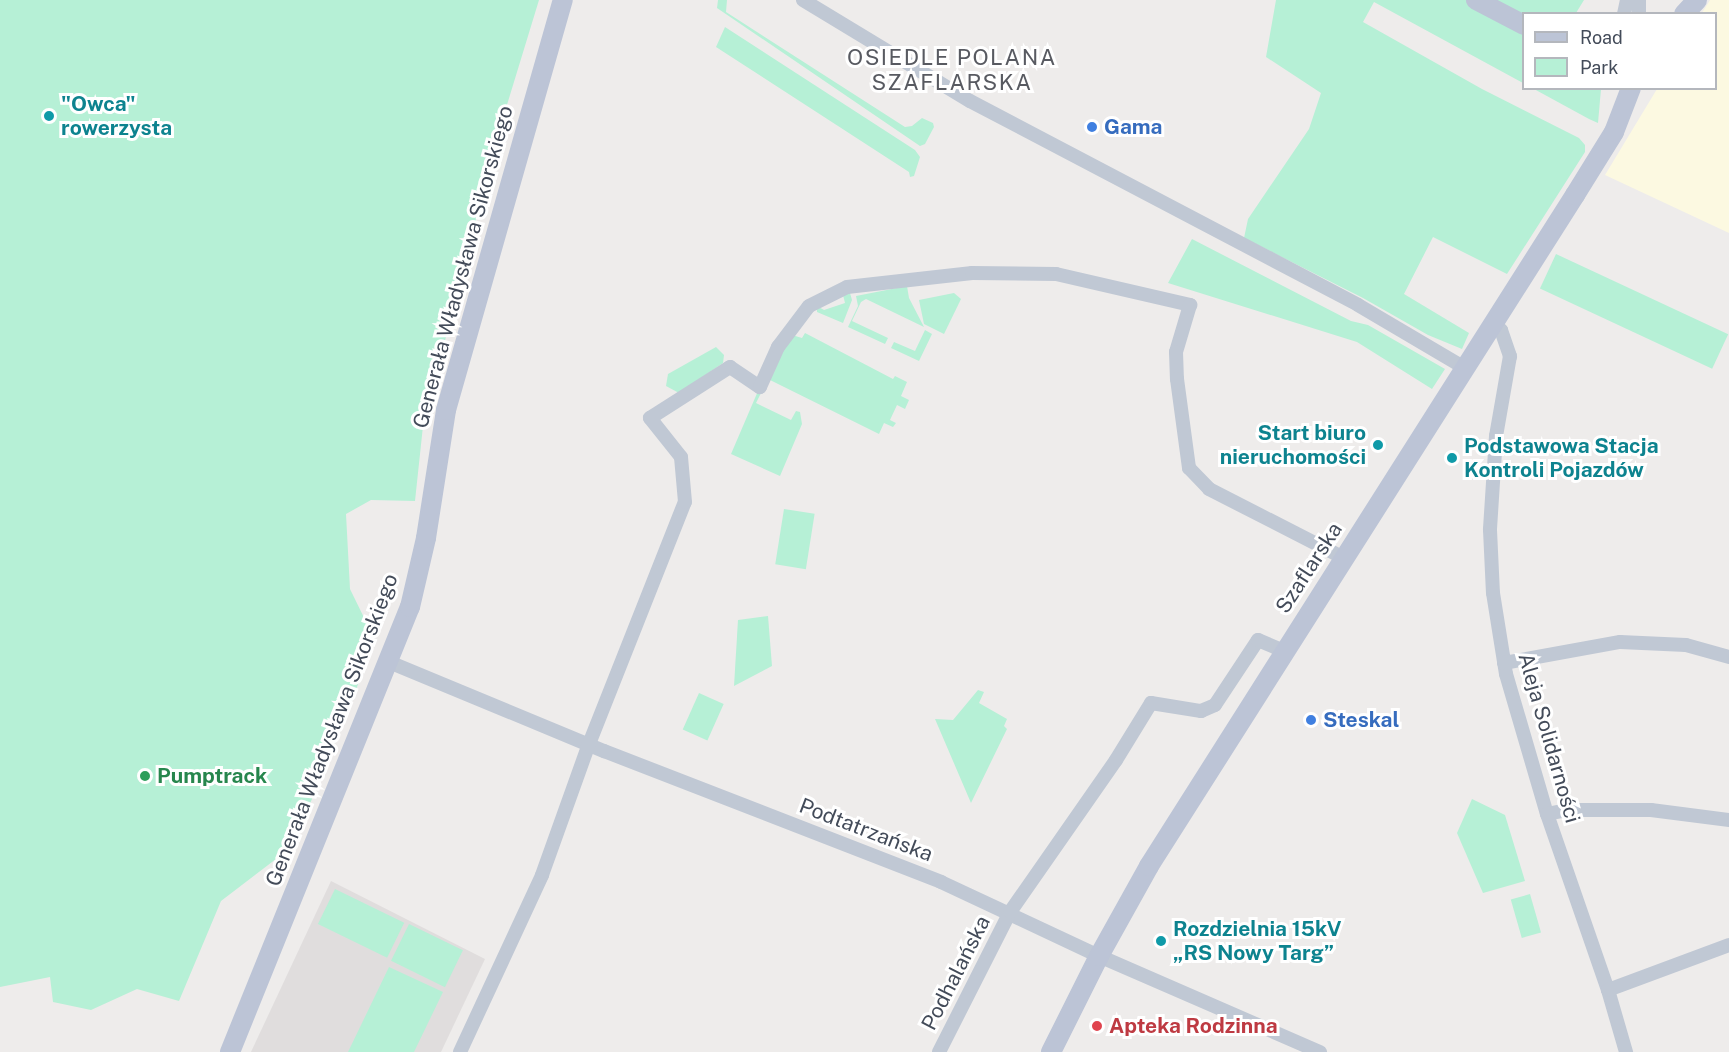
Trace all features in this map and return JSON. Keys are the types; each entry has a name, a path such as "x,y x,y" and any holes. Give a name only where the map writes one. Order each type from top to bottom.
{"street":[{"name":"Generała Władysława Sikorskiego","path":"230,1052 389,662 420,570 448,401 563,0"},
{"path":"803,0 964,98 1358,305 1465,368"},
{"path":"1476,0 1522,25"},
{"name":"Szaflarska","path":"1617,90 1619,116"},
{"name":"Szaflarska","path":"1051,1052 1099,956 1177,820 1575,195 1614,132 1630,90"},
{"path":"460,1052 542,875 589,744 685,502 681,458 650,418 730,367 760,387 778,347 809,306 847,287 972,273 1056,274 1190,304 1176,351 1177,379 1189,468 1209,489 1344,558"},
{"name":"Aleja Solidarności","path":"1493,324 1501,330 1510,356 1496,436 1490,530 1493,593 1504,663 1510,695 1547,814 1608,990 1626,1052"},
{"name":"Podhalańska","path":"939,1052 1010,912 1116,760 1151,703 1201,711 1215,705 1258,640 1284,651"},
{"path":"1504,663 1620,642 1686,645 1729,657"},
{"name":"Podtatrzańska","path":"389,662 589,744 941,882 1010,912 1099,956 1320,1052"},
{"path":"1547,814 1568,810 1652,810 1729,820"},
{"path":"1608,990 1729,945"}],"shaded area":[{"path":"1710,0 1729,0 1729,233 1605,175 1656,90 1717,90 1717,12 1703,12"},
{"path":"331,881 485,959 441,1052 251,1052"}],"green space":[{"path":"0,0 539,0 499,131 423,426 415,501 371,500 346,514 350,589 374,638 367,662 293,846 221,901 179,1001 137,989 91,1010 53,1002 50,977 0,987"},
{"path":"718,0 727,0 726,12 905,127 912,126 922,118 933,123 934,127 925,144 920,146 717,8"},
{"path":"1276,0 1584,0 1577,12 1522,12 1522,82 1374,2 1363,22 1482,89 1579,138 1585,145 1585,152 1507,274 1433,237 1404,294 1469,333 1462,349 1428,335 1363,298 1244,238 1248,219 1309,129 1321,93 1266,57"},
{"path":"725,27 915,150 920,157 914,176 910,177 909,172 716,47"},
{"path":"1536,90 1601,90 1598,123"},
{"path":"1192,239 1351,321 1368,325 1445,369 1432,389 1357,342 1168,283"},
{"path":"1556,254 1728,334 1712,369 1540,288"},
{"path":"907,286 909,298 924,327 866,299 861,302 852,321 888,338 885,344 848,327 858,306 856,296"},
{"path":"850,293 852,300 843,323 817,312 817,306 824,310 845,303 843,295"},
{"path":"954,293 961,299 944,334 924,324 919,300"},
{"path":"925,330 932,334 919,361 891,348 894,342 915,351"},
{"path":"805,333 893,379 895,376 907,382 901,396 909,400 905,409 897,405 890,420 896,423 893,427 884,423 879,434 770,380 769,375 792,335 802,338"},
{"path":"716,347 724,355 723,363 679,393 666,386 668,374"},
{"path":"758,391 761,393 756,403 791,420 796,411 800,412 802,424 780,476 731,454"},
{"path":"784,509 815,514 806,569 775,564"},
{"path":"768,616 772,666 734,686 738,620"},
{"path":"978,690 984,692 979,703 1007,719 1004,726 1007,729 971,803 935,719 953,720"},
{"path":"699,693 724,704 707,741 683,730"},
{"path":"1472,799 1505,815 1525,881 1483,893 1457,833"},
{"path":"335,889 404,923 387,958 318,924"},
{"path":"1530,894 1541,932 1522,938 1511,900"},
{"path":"409,924 463,950 445,987 391,961"},
{"path":"389,967 443,992 414,1052 348,1052"}],"place":[{"name":"\"Owca\" rowerzysta","path":"49,116"},
{"name":"Gama","path":"1092,127"},
{"name":"Start biuro nieruchomości","path":"1378,445"},
{"name":"Podstawowa Stacja Kontroli Pojazdów","path":"1452,458"},
{"name":"Steskal","path":"1311,720"},
{"name":"Pumptrack","path":"145,776"},
{"name":"Rozdzielnia 15kV „RS Nowy Targ”","path":"1161,941"},
{"name":"Apteka Rodzinna","path":"1097,1026"}],"district":[{"name":"OSIEDLE POLANA SZAFLARSKA","path":"952,70"}]}
